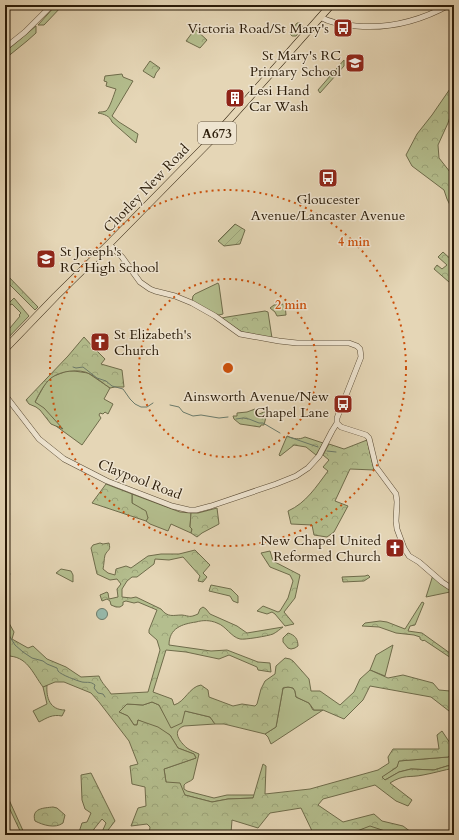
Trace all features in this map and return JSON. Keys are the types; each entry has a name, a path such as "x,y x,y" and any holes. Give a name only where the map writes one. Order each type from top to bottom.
{"main road":[{"name":"Chorley New Road","path":"5,349 215,136 331,5"}],"street":[{"path":"5,48 25,32 52,5"},
{"path":"320,17 334,23 348,26 385,26 401,24 425,17 449,5"},
{"name":"Claypool Road","path":"5,395 39,439 64,459 101,478 129,490 172,506 189,510 196,510 211,506 282,482 296,476 308,468 319,456 337,423 337,418 361,358 360,349 349,343 278,341 240,334 215,316 192,303 175,296 155,291 144,285 110,244"},
{"path":"337,423 341,427 366,435 376,466 396,494 397,529 408,553 442,582 454,590"}],"green space":[{"path":"56,5 63,5 44,25 38,25"},
{"path":"297,23 300,23 302,29 296,36 292,36 289,33"},
{"path":"36,26 36,33 6,58 5,52"},
{"path":"195,29 207,40 200,48 186,41"},
{"path":"344,60 344,66 320,93 318,90"},
{"path":"150,61 160,68 154,78 143,71"},
{"path":"122,74 123,77 133,81 112,116 138,134 136,143 108,117 98,113 106,111 116,89 106,86 107,82 104,81 105,76"},
{"path":"454,83 454,104 448,123 438,145 439,158 454,177 454,213 444,190 412,166 406,155 417,134"},
{"path":"235,224 245,230 240,244 224,246 218,241"},
{"path":"443,252 454,262 454,281 449,282 434,269 437,265 442,269 447,265 438,257"},
{"path":"5,273 38,307 35,310 5,280"},
{"path":"218,283 223,314 215,316 192,301 195,294"},
{"path":"14,298 29,316 5,341 5,334 21,313 9,303"},
{"path":"285,304 286,315 277,316 270,308 274,305"},
{"path":"265,311 268,312 272,338 242,332 222,319 227,317"},
{"path":"84,337 105,359 101,364 122,370 124,387 110,388 90,374 81,371 64,372 48,380 35,402 44,408 63,429 51,424 40,410 29,404 26,400"},
{"path":"67,371 88,373 110,388 104,399 113,404 108,414 105,412 103,414 100,413 99,415 101,418 82,445 56,426 62,428 35,402 45,384 51,377"},
{"path":"255,409 257,415 266,411 267,413 264,425 261,425 260,427 240,424 234,419 233,416 237,416 237,413"},
{"path":"287,436 296,439 305,437 323,443 316,455 306,447 294,445 280,456 279,455"},
{"path":"367,440 374,470 350,469 335,501 348,506 334,532 327,537 314,535 312,525 291,524 288,511 300,504 315,489 328,471 323,467 329,460 323,455 329,444 344,449"},
{"path":"106,484 132,494 132,503 146,511 148,518 146,521 92,503"},
{"path":"132,494 180,512 191,513 191,533 171,524 168,531 150,524 146,521 148,517 132,503"},
{"path":"217,508 219,524 197,537 191,533 191,513 198,513"},
{"path":"109,543 110,546 105,555 103,569 108,573 115,575 116,569 126,566 131,568 148,556 179,554 195,550 210,565 203,573 207,577 203,582 198,581 200,576 183,557 169,560 155,559 154,564 137,577 132,577 127,581 122,589 122,597 136,597 161,609 166,614 171,615 193,616 198,614 200,609 203,607 210,614 237,626 247,633 283,627 270,635 242,639 234,636 220,624 209,621 191,623 177,628 171,635 169,645 211,651 227,650 258,662 270,663 271,672 258,670 257,667 229,655 219,659 186,652 166,650 153,692 172,699 174,705 181,701 197,686 201,685 208,690 209,697 233,706 242,704 255,706 265,681 275,674 276,666 285,658 293,661 309,679 311,691 320,691 340,705 354,692 360,679 370,670 388,678 403,675 433,683 439,690 450,691 454,694 454,713 449,711 431,697 370,686 363,700 344,719 323,710 314,710 309,703 296,697 293,688 283,688 276,727 265,734 224,724 215,724 210,717 185,711 182,723 171,728 159,705 152,702 143,705 127,704 119,712 128,716 134,725 137,725 138,720 158,727 170,735 178,748 194,754 196,758 164,769 166,782 180,783 185,795 212,802 228,799 253,798 263,764 266,766 265,794 310,789 378,770 389,763 388,757 393,749 439,749 437,735 442,731 454,749 454,754 448,757 399,761 397,767 382,777 385,780 399,772 411,769 434,770 454,765 454,768 423,775 403,777 390,783 412,800 408,806 396,801 375,785 323,799 318,805 343,822 374,814 382,821 403,826 415,835 397,835 370,826 357,831 356,835 314,835 301,808 270,813 258,828 232,820 231,833 234,835 149,835 150,827 147,824 131,826 138,808 146,806 145,787 132,784 130,766 138,764 129,741 91,693 64,682 55,682 43,687 24,662 20,659 7,656 5,650 5,616 14,632 12,639 28,648 33,646 47,659 66,667 81,677 99,676 111,694 148,692 160,650 157,640 149,633 157,610 138,602 134,603 126,601 123,602 123,605 120,607 116,607 111,605 110,601 107,599 102,601 100,595 107,592 109,599 118,597 117,589 121,584 117,579 110,580 97,574 91,548 93,545"},
{"path":"270,551 273,561 300,575 295,598 284,612 294,624 285,626 272,612 267,614 257,611 263,606 278,612 280,611 288,598 293,581 290,575 270,567 261,553"},
{"path":"61,569 71,571 73,575 73,582 56,573"},
{"path":"368,575 370,577 364,581 343,582 342,577 365,576"},
{"path":"433,575 454,591 454,595 450,592 426,597"},
{"path":"211,585 231,589 238,596 238,603 233,601 230,596 209,591"},
{"path":"422,602 424,603 415,625 410,626 408,631 422,633 454,656 454,660 424,640 423,641 420,639 420,637 396,633 379,627 362,626 365,623 380,621 405,629"},
{"path":"288,633 297,639 298,646 295,648 288,648 283,642 283,638"},
{"path":"393,645 385,676 370,670 376,655"},
{"path":"47,685 48,699 52,706 65,710 62,716 52,716 39,722 33,711 47,704 43,687"},
{"path":"283,688 293,688 296,697 309,703 313,710 323,710 271,744 265,734 276,727"},
{"path":"152,702 159,705 172,728 185,711 210,717 215,724 184,726 178,731 178,737 182,743 188,749 199,754 193,779 184,785 184,789 214,798 227,795 254,795 253,798 228,799 212,802 185,795 166,782 164,769 196,758 194,754 178,748 170,735 138,720 137,725 134,725 128,716 119,712 127,704 143,705"},
{"path":"454,754 454,765 434,770 411,769 399,772 385,780 381,777 397,767 398,761 448,757"},
{"path":"91,773 115,821 105,834 102,832 106,823 102,819 94,829 92,835 78,835 82,823 87,822 91,813 85,809 82,800 81,775"},
{"path":"5,791 25,835 22,835 5,799"},
{"path":"42,808 57,808 65,815 63,823 53,826 35,821 34,817 37,811"},
{"path":"370,825 397,835 356,835 357,831"}],"shaded area":[{"path":"102,608 106,610 108,614 106,618 102,620 98,618 96,614 98,610"}],"waterway":[{"path":"73,367 83,367 97,378 106,381 112,386 123,389 130,399 141,407 147,407 153,403"},
{"path":"170,405 179,407 183,412 193,416 201,415 219,418 228,417"},
{"path":"236,419 243,418 263,423 280,433"},
{"path":"289,437 318,447"},
{"path":"327,451 336,452"},
{"path":"5,582 10,574"},
{"path":"5,631 15,645 32,658 43,661 57,668 60,673 70,678 95,685 94,688 98,693 103,694 105,697"}],"place":[{"name":"Victoria Road/St Mary's","path":"343,28"},
{"name":"St Mary's RC Primary School","path":"355,63"},
{"name":"Lesi Hand Car Wash","path":"235,98"},
{"name":"Gloucester Avenue/Lancaster Avenue","path":"328,178"},
{"name":"St Joseph's RC High School","path":"46,259"},
{"name":"St Elizabeth's Church","path":"100,342"},
{"name":"Ainsworth Avenue/New Chapel Lane","path":"343,404"},
{"name":"New Chapel United Reformed Church","path":"395,548"}]}
